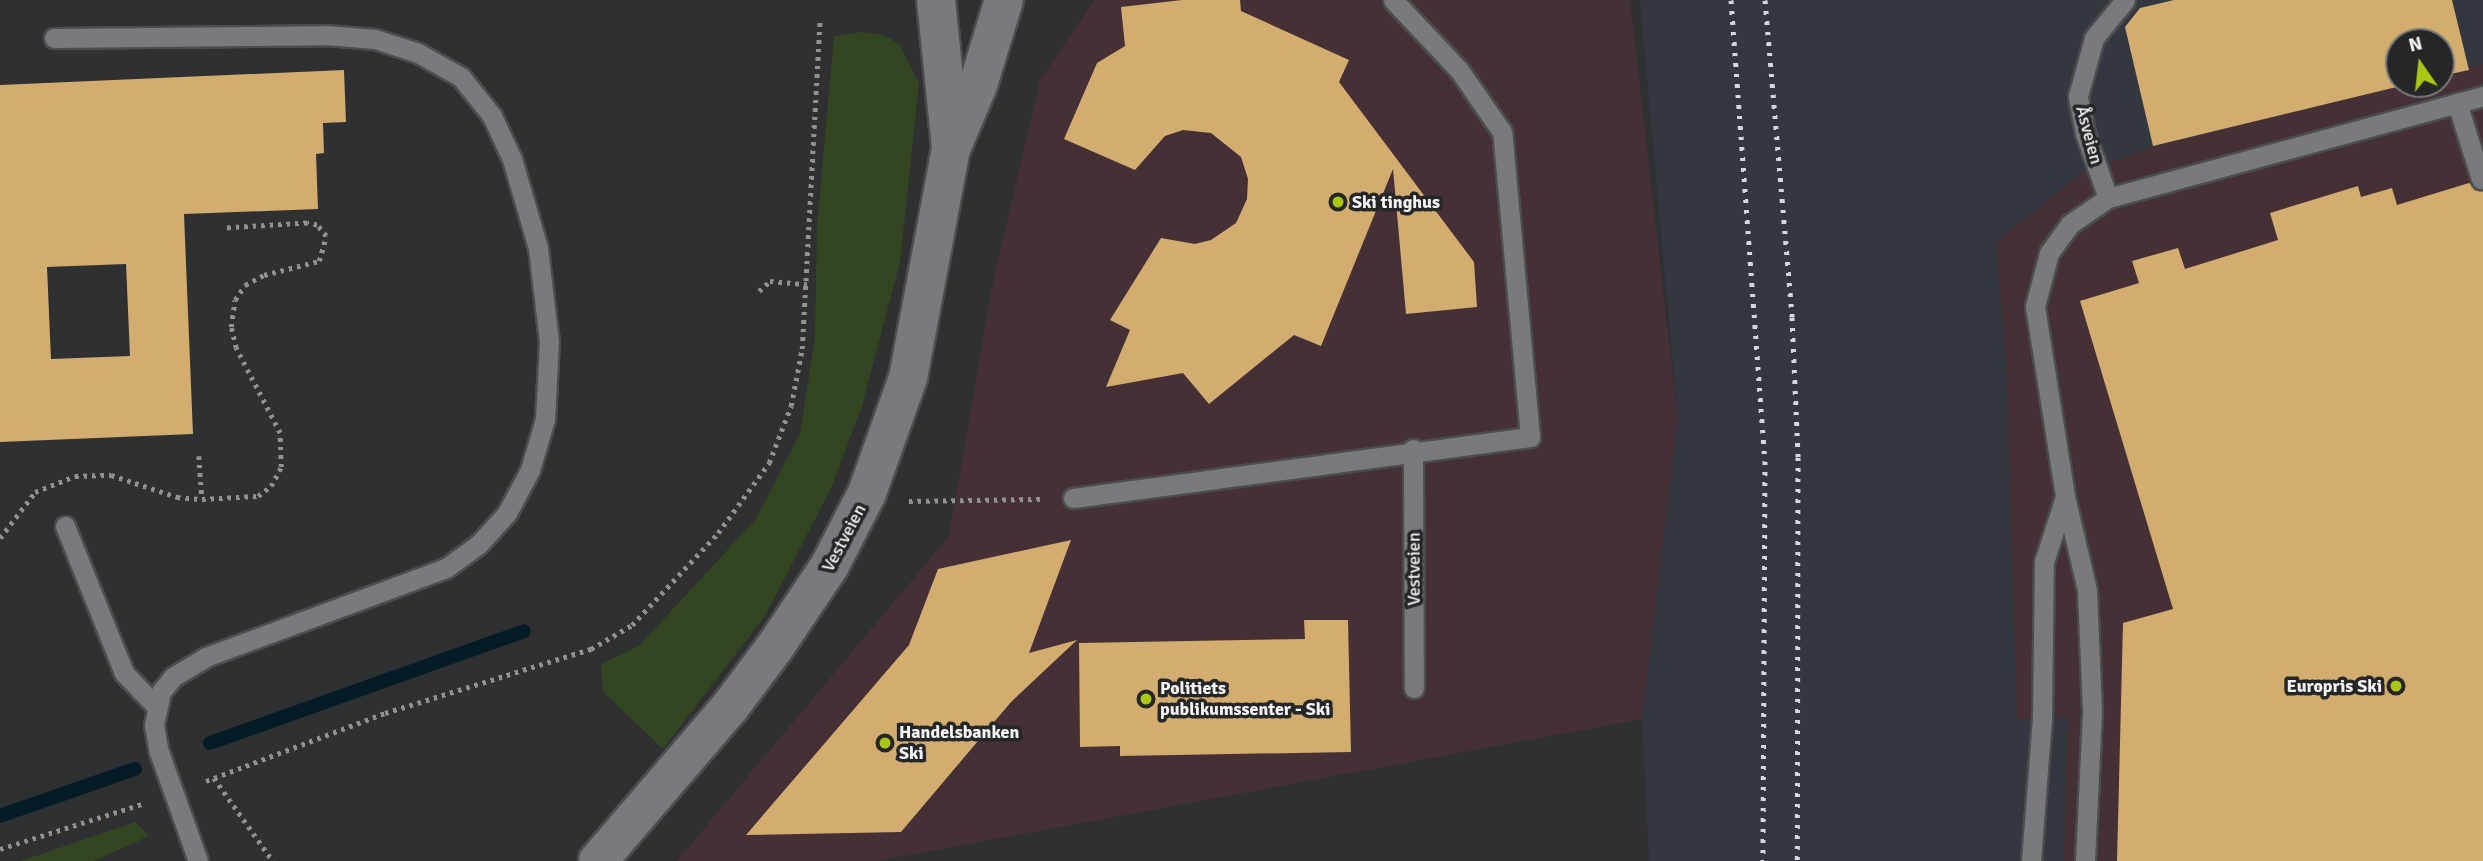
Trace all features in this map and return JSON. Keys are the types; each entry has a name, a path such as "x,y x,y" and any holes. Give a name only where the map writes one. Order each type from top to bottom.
{"street":[{"name":"Vestveien","path":"936,0 951,149"},
{"name":"Vestveien","path":"598,861 730,707 803,607 851,527 889,440 908,378 951,149 978,85 1004,0"}],"lane":[{"path":"1073,498 1413,449 1530,437 1502,132 1459,70 1394,0"},
{"name":"Åsveien","path":"2108,198 2085,133 2078,96 2094,38 2125,0"},
{"path":"54,38 325,35 397,45 441,63 477,95 501,133 524,196 542,274 549,341 545,419 526,480 492,531 461,557 420,581 188,666 173,677 155,705 159,752 198,861"},
{"path":"2085,861 2092,710 2087,590 2065,496 2035,306 2049,253 2070,224 2108,198 2483,96"},
{"path":"2457,103 2481,179"},
{"name":"Vestveien","path":"1413,449 1414,688"},
{"path":"2031,861 2042,719 2044,562 2065,496"},
{"path":"65,526 124,673 155,705"}],"path":[{"path":"195,785 386,713 545,666 591,649 632,625 718,533 769,463 791,406 802,349 807,284 820,19"},
{"path":"0,538 35,492 75,476 111,475 177,497 202,499 258,496 271,486 281,467 280,433 232,337 238,292 264,275 312,265 327,245 321,229 307,223 225,228"},
{"path":"759,291 770,281 807,284"},
{"path":"198,456 202,499"},
{"path":"906,501 1073,498"},
{"path":"214,778 273,861"},
{"path":"0,849 60,827 143,804"}],"shaded area":[{"path":"1094,0 1630,0 1678,420 1642,719 877,861 677,861 949,536 992,287 1040,80"},
{"path":"1640,0 2483,0 2483,64 2455,71 2455,28 2385,28 2385,89 2152,147 2083,172 1996,242 2006,370 2017,719 2067,717 2064,861 1649,861 1642,719 1678,420"},
{"path":"2483,64 2483,861 2064,861 2067,718 2017,720 2006,370 1996,242 2083,172 2151,147 2385,88 2385,98 2455,98 2455,71"}],"green space":[{"path":"862,32 884,35 899,44 919,83 900,262 861,409 831,488 765,616 663,749 603,692 601,664 639,646 756,519 800,433 815,338 817,226 834,36"},
{"path":"135,822 149,836 94,861 21,861"}],"building":[{"name":"Ski tinghus","path":"1182,0 1240,0 1241,11 1349,60 1339,82 1474,262 1477,307 1406,314 1393,169 1321,346 1294,335 1209,404 1183,373 1106,387 1130,330 1110,320 1161,238 1195,244 1211,240 1236,223 1247,199 1248,179 1241,157 1211,133 1183,130 1165,136 1135,170 1064,139 1097,63 1125,46 1121,7"},
{"path":"2174,0 2452,0 2469,70 2455,73 2455,28 2385,28 2385,90 2153,146 2125,27 2140,8"},
{"path":"344,70 346,122 323,123 324,153 316,154 318,209 184,214 193,434 0,442 0,85","holes":["126,264 130,356 51,359 47,267"]},
{"path":"2469,183 2483,191 2483,861 2117,861 2123,623 2173,609 2080,301 2139,283 2132,261 2178,248 2185,269 2278,240 2270,213 2358,186 2361,197 2392,188 2397,205"},
{"path":"1071,540 1029,653 1077,640 1011,702 901,832 746,835 909,645 938,569"},
{"path":"1304,620 1348,620 1351,752 1120,756 1120,746 1080,747 1079,643 1305,639"}],"waterway":[{"path":"210,743 524,631"},
{"path":"0,816 135,769"}],"railway":[{"path":"1731,0 1765,461 1763,861"},
{"path":"1765,0 1792,317 1798,457 1797,861"}],"place":[{"name":"Ski tinghus","path":"1338,202"},
{"name":"Europris Ski","path":"2396,686"},
{"name":"Politiets publikumssenter - Ski","path":"1146,699"},
{"name":"Handelsbanken Ski","path":"885,743"}]}
